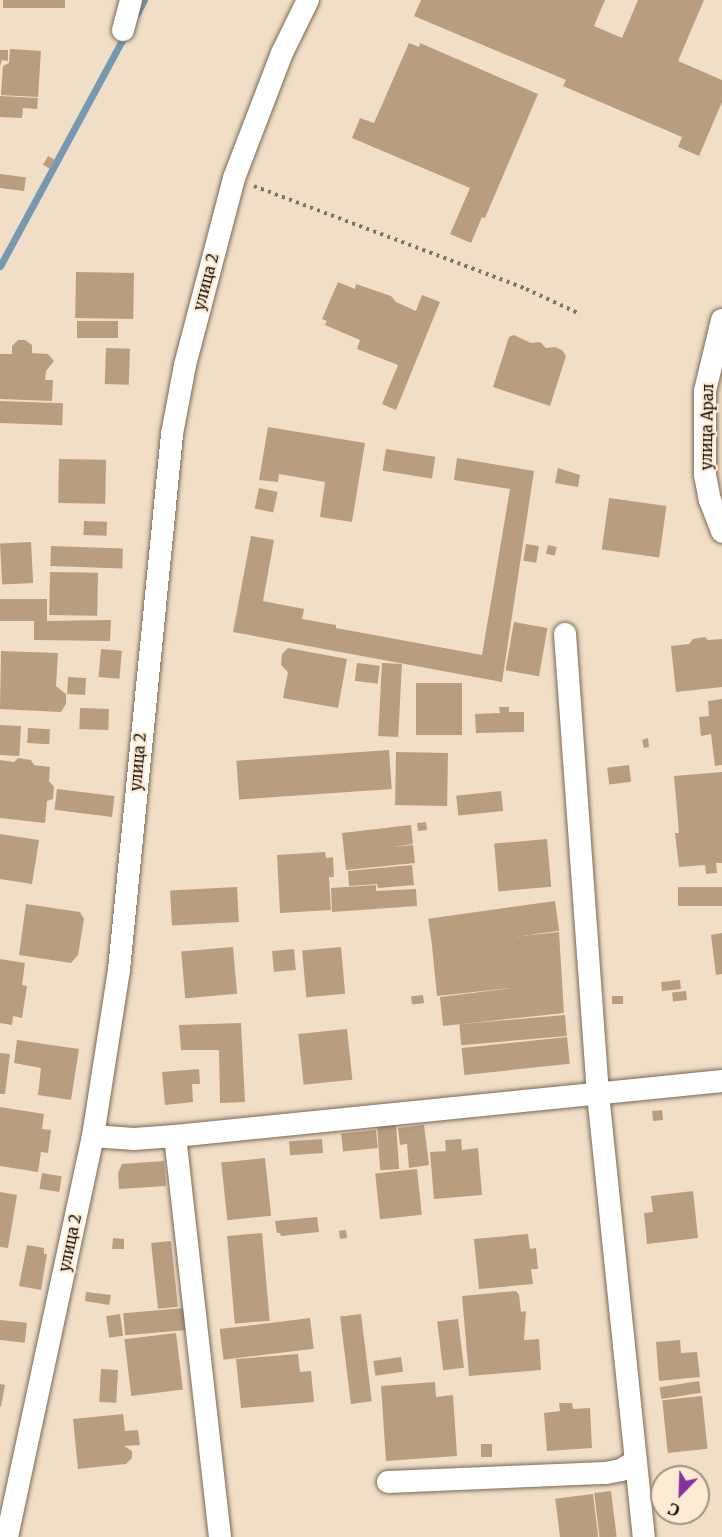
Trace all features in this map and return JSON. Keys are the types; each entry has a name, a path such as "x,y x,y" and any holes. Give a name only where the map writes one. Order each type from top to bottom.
{"street":[{"path":"123,30 131,0"},
{"name":"улица 2","path":"7,1537 93,1136 119,970 148,650 172,434 198,310 234,178 282,53 308,0"},
{"name":"улица Арал","path":"722,320 705,391 705,455 710,500 722,532"},
{"path":"565,634 598,1094 644,1537"},
{"path":"93,1136 134,1138 175,1136 722,1081"},
{"path":"175,1136 220,1537"},
{"path":"388,1482 606,1473 621,1470 636,1461"}],"path":[{"path":"234,178 526,289 580,314"}],"building":[{"path":"3,0 65,0 65,8 3,8"},
{"path":"421,0 605,0 594,26 622,38 638,0 704,0 678,61 722,80 722,102 699,156 678,147 682,137 563,86 566,80 414,16"},
{"path":"409,43 419,47 420,43 538,94 485,218 482,217 471,243 450,234 470,188 352,138 360,118 374,123"},
{"path":"10,49 41,51 38,97 1,95 3,66 9,63"},
{"path":"0,50 8,50 8,61 2,60 0,66"},
{"path":"0,96 38,98 37,109 23,108 22,118 0,117"},
{"path":"48,156 55,160 50,169 43,165"},
{"path":"0,174 26,177 24,191 0,188"},
{"path":"76,272 134,273 133,319 75,318"},
{"path":"338,282 355,289 356,284 391,296 396,302 416,311 422,295 440,302 396,410 382,404 398,365 357,349 360,340 325,325 327,321 322,319"},
{"path":"77,321 118,321 118,338 77,338"},
{"path":"514,335 531,343 540,342 546,348 555,347 562,350 566,356 550,406 493,387 509,337"},
{"path":"18,340 25,340 32,345 32,353 48,354 54,361 46,371 45,380 53,380 52,401 0,399 0,354 12,354 12,346"},
{"path":"106,348 130,349 129,385 105,384"},
{"path":"0,401 63,403 62,425 0,423"},
{"path":"268,427 365,443 352,522 320,517 325,482 279,474 278,482 259,480"},
{"path":"386,449 435,457 432,479 383,471"},
{"path":"457,458 534,471 502,682 233,632 251,536 274,540 263,601 304,609 302,619 336,625 336,628 482,655 510,489 454,480"},
{"path":"59,459 106,460 105,504 58,503"},
{"path":"558,468 580,475 578,487 555,483"},
{"path":"259,488 278,492 273,512 255,509"},
{"path":"609,498 666,506 659,558 602,549"},
{"path":"84,521 107,522 106,536 84,535"},
{"path":"31,542 33,583 2,585 0,544"},
{"path":"526,544 539,546 536,563 523,561"},
{"path":"548,545 557,547 555,556 546,554"},
{"path":"51,546 123,549 122,569 50,566"},
{"path":"50,572 98,573 97,616 49,615"},
{"path":"0,599 47,599 47,621 111,620 110,641 34,640 34,621 0,621"},
{"path":"514,622 547,628 539,676 505,670"},
{"path":"705,637 708,640 722,639 722,687 676,692 671,646 689,644 693,639"},
{"path":"288,648 347,659 338,708 283,698 288,672 281,665 282,654"},
{"path":"101,649 122,651 119,679 99,677"},
{"path":"1,651 58,653 56,686 66,694 66,704 61,712 0,709"},
{"path":"357,663 380,666 378,684 355,681"},
{"path":"382,663 402,664 398,737 378,736"},
{"path":"68,677 86,678 85,695 67,694"},
{"path":"416,683 462,683 462,735 416,735"},
{"path":"722,699 722,765 715,766 711,734 701,736 699,717 709,716 708,701"},
{"path":"499,707 509,707 509,712 524,712 524,732 476,733 475,714 500,713"},
{"path":"80,708 109,709 108,730 79,729"},
{"path":"0,725 21,726 19,756 0,755"},
{"path":"28,728 50,729 49,744 27,743"},
{"path":"648,738 649,747 644,748 642,740"},
{"path":"389,750 392,789 239,800 236,761"},
{"path":"396,752 448,753 447,806 395,805"},
{"path":"18,758 31,760 34,765 50,767 49,781 54,787 53,799 47,801 45,823 0,818 0,760 14,762"},
{"path":"629,765 631,782 609,785 607,768"},
{"path":"722,772 722,863 716,863 717,873 706,874 705,865 679,867 675,833 679,833 674,776"},
{"path":"57,789 115,796 112,817 54,810"},
{"path":"501,791 503,811 458,816 456,796"},
{"path":"426,822 427,830 418,831 417,823"},
{"path":"411,825 413,844 392,847 413,845 415,863 346,870 342,833"},
{"path":"0,834 39,840 32,884 0,879"},
{"path":"547,839 551,887 498,891 494,844"},
{"path":"325,852 326,858 333,857 334,877 329,877 331,910 280,913 277,855"},
{"path":"412,865 414,885 378,888 377,884 349,886 348,871"},
{"path":"376,885 376,891 416,889 417,906 332,912 331,888"},
{"path":"237,887 239,922 172,925 170,891"},
{"path":"678,887 722,887 722,906 678,906"},
{"path":"555,901 559,931 432,949 428,919"},
{"path":"26,904 80,912 84,919 78,955 71,963 19,955"},
{"path":"559,932 564,1013 443,1026 440,997 511,988 437,996 432,946"},
{"path":"722,933 722,974 716,975 711,935"},
{"path":"233,947 237,994 185,998 181,952"},
{"path":"341,947 345,994 306,997 302,950"},
{"path":"294,949 296,970 274,972 272,951"},
{"path":"0,959 25,963 22,985 27,986 22,1018 13,1016 12,1025 0,1023"},
{"path":"680,980 681,989 662,991 661,982"},
{"path":"686,991 687,1000 673,1001 672,992"},
{"path":"423,995 424,1003 412,1004 411,996"},
{"path":"612,996 623,996 623,1004 612,1004"},
{"path":"565,1015 567,1036 461,1045 459,1024"},
{"path":"241,1023 245,1102 220,1103 219,1050 181,1050 179,1025"},
{"path":"347,1029 352,1080 304,1085 298,1034"},
{"path":"567,1037 570,1064 464,1075 462,1048"},
{"path":"17,1040 79,1049 71,1100 38,1095 41,1068 14,1063"},
{"path":"0,1053 10,1054 5,1094 0,1094"},
{"path":"199,1069 200,1084 192,1084 193,1102 165,1105 162,1072"},
{"path":"0,1107 44,1114 42,1129 51,1130 48,1153 41,1152 38,1172 0,1166"},
{"path":"662,1110 663,1120 653,1121 652,1111"},
{"path":"396,1124 399,1169 380,1170 377,1125"},
{"path":"424,1125 429,1165 409,1168 407,1144 400,1145 398,1128"},
{"path":"376,1130 378,1148 343,1152 341,1134"},
{"path":"322,1139 323,1153 290,1155 289,1141"},
{"path":"461,1139 462,1150 478,1148 482,1195 434,1199 430,1152 446,1151 445,1140"},
{"path":"265,1158 271,1216 227,1220 221,1163"},
{"path":"164,1161 166,1186 119,1189 118,1173 122,1164"},
{"path":"417,1169 422,1215 380,1219 375,1173"},
{"path":"42,1173 62,1176 59,1192 39,1189"},
{"path":"693,1191 698,1238 647,1244 644,1213 653,1212 651,1196"},
{"path":"0,1192 17,1195 8,1248 0,1247"},
{"path":"317,1217 319,1232 281,1236 277,1233 275,1221"},
{"path":"346,1230 347,1238 340,1239 339,1231"},
{"path":"262,1233 270,1321 235,1324 227,1236"},
{"path":"528,1234 530,1249 536,1248 538,1269 531,1269 533,1284 479,1289 474,1239"},
{"path":"113,1238 124,1239 124,1249 112,1249"},
{"path":"171,1241 178,1307 158,1309 151,1243"},
{"path":"27,1245 44,1248 44,1254 47,1254 41,1290 19,1286"},
{"path":"516,1291 519,1295 521,1312 526,1311 524,1340 539,1339 541,1370 469,1376 462,1296"},
{"path":"86,1292 111,1295 109,1305 85,1301"},
{"path":"184,1308 186,1330 125,1335 123,1313"},
{"path":"120,1314 123,1336 109,1338 106,1316"},
{"path":"361,1314 372,1401 351,1404 340,1317"},
{"path":"310,1318 314,1349 223,1360 220,1329"},
{"path":"458,1319 464,1368 443,1370 437,1322"},
{"path":"0,1320 27,1323 25,1343 0,1340"},
{"path":"176,1333 183,1390 131,1396 124,1339"},
{"path":"680,1340 681,1353 697,1352 700,1377 659,1381 656,1342"},
{"path":"298,1354 300,1372 311,1371 314,1402 241,1408 236,1359"},
{"path":"401,1357 403,1372 375,1376 373,1361"},
{"path":"101,1369 118,1370 116,1403 99,1402"},
{"path":"699,1381 701,1393 661,1399 659,1387"},
{"path":"435,1382 436,1397 453,1395 457,1456 386,1461 381,1386"},
{"path":"0,1384 5,1385 1,1407 0,1406"},
{"path":"702,1396 708,1449 668,1453 662,1400"},
{"path":"559,1403 572,1403 573,1409 590,1408 592,1448 547,1451 544,1413 560,1411"},
{"path":"123,1414 125,1431 138,1430 140,1445 124,1446 132,1451 132,1458 126,1464 78,1469 73,1419"},
{"path":"481,1444 492,1444 492,1457 481,1457"},
{"path":"611,1491 617,1537 600,1537 594,1493"},
{"path":"593,1494 598,1537 560,1537 555,1499"}],"waterway":[{"path":"137,13 144,0"},
{"path":"0,266 126,33"}]}
